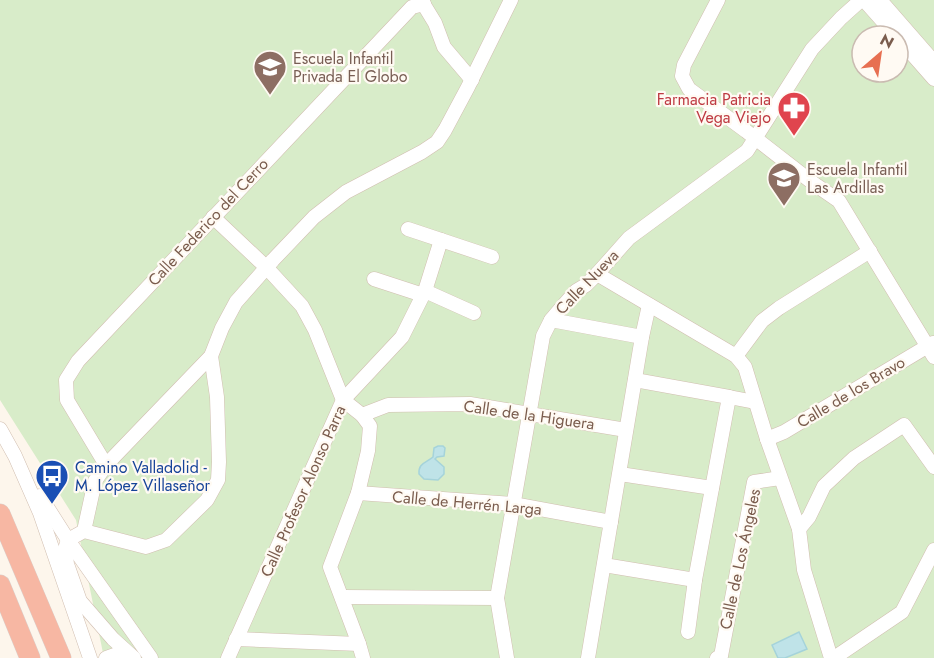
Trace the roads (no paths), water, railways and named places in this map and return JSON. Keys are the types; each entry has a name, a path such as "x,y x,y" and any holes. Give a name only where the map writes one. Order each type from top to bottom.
{"highway":[{"path":"0,514 61,658"},
{"path":"0,585 30,658"}],"street":[{"path":"84,531 95,480 105,465 211,356 236,302 266,267 314,217 346,192 437,142 472,80 511,0"},
{"path":"718,0 684,65 682,76 689,89 839,201 932,348"},
{"path":"862,0 885,24"},
{"name":"Calle Nueva","path":"507,658 497,598 543,336 550,321 576,291 597,274 629,238 747,151 812,49 841,18 862,0"},
{"path":"880,0 934,62"},
{"path":"423,2 435,23 444,47 472,80"},
{"name":"Calle Federico del Cerro","path":"105,465 67,400 66,380 78,361 412,7 423,2"},
{"path":"910,52 934,79"},
{"path":"213,217 266,267 302,306 315,330 343,400 362,415 370,426 368,451 358,493 330,567 363,658"},
{"path":"408,229 492,258"},
{"name":"Calle Profesor Alonso Parra","path":"228,658 343,400 402,337 424,293 441,240"},
{"path":"736,356 762,321 870,251"},
{"path":"597,274 736,356 745,367 767,439 799,529 804,570 832,658 902,612 931,564 934,550"},
{"path":"374,279 424,293 474,313"},
{"path":"588,658 649,305"},
{"path":"550,321 642,337"},
{"name":"Calle de los Bravo","path":"767,439 784,432 932,348"},
{"path":"132,657 80,601 67,564 65,549 68,540 84,531 146,547 166,540 207,500 218,480 219,462 217,397 211,356"},
{"path":"635,380 755,402"},
{"path":"688,632 695,580 729,397"},
{"name":"Calle de la Higuera","path":"362,415 388,405 470,404 626,430"},
{"path":"799,529 809,517 824,486 854,458 904,425 934,467"},
{"path":"0,429 68,540 151,658"},
{"path":"15,456 40,513 90,658"},
{"path":"620,474 712,488"},
{"name":"Calle de Los Ángeles","path":"717,658 721,656 754,482 780,478"},
{"name":"Calle de Herrén Larga","path":"358,493 513,504 611,522"},
{"path":"604,565 695,580"},
{"path":"342,597 497,598"},
{"path":"236,639 359,644"},
{"path":"106,658 117,654 132,657"}],"water":[{"path":"438,446 445,448 444,456 435,459 444,467 444,474 438,480 424,479 419,474 420,468 433,457 434,448"},
{"path":"799,632 807,649 785,658 778,658 772,645"}],"place":[{"name":"Escuela Infantil Privada El Globo","path":"270,96"},
{"name":"Farmacia Patricia Vega Viejo","path":"794,137"},
{"name":"Escuela Infantil Las Ardillas","path":"784,207"},
{"name":"Camino Valladolid - M. López Villaseñor","path":"52,505"}]}
